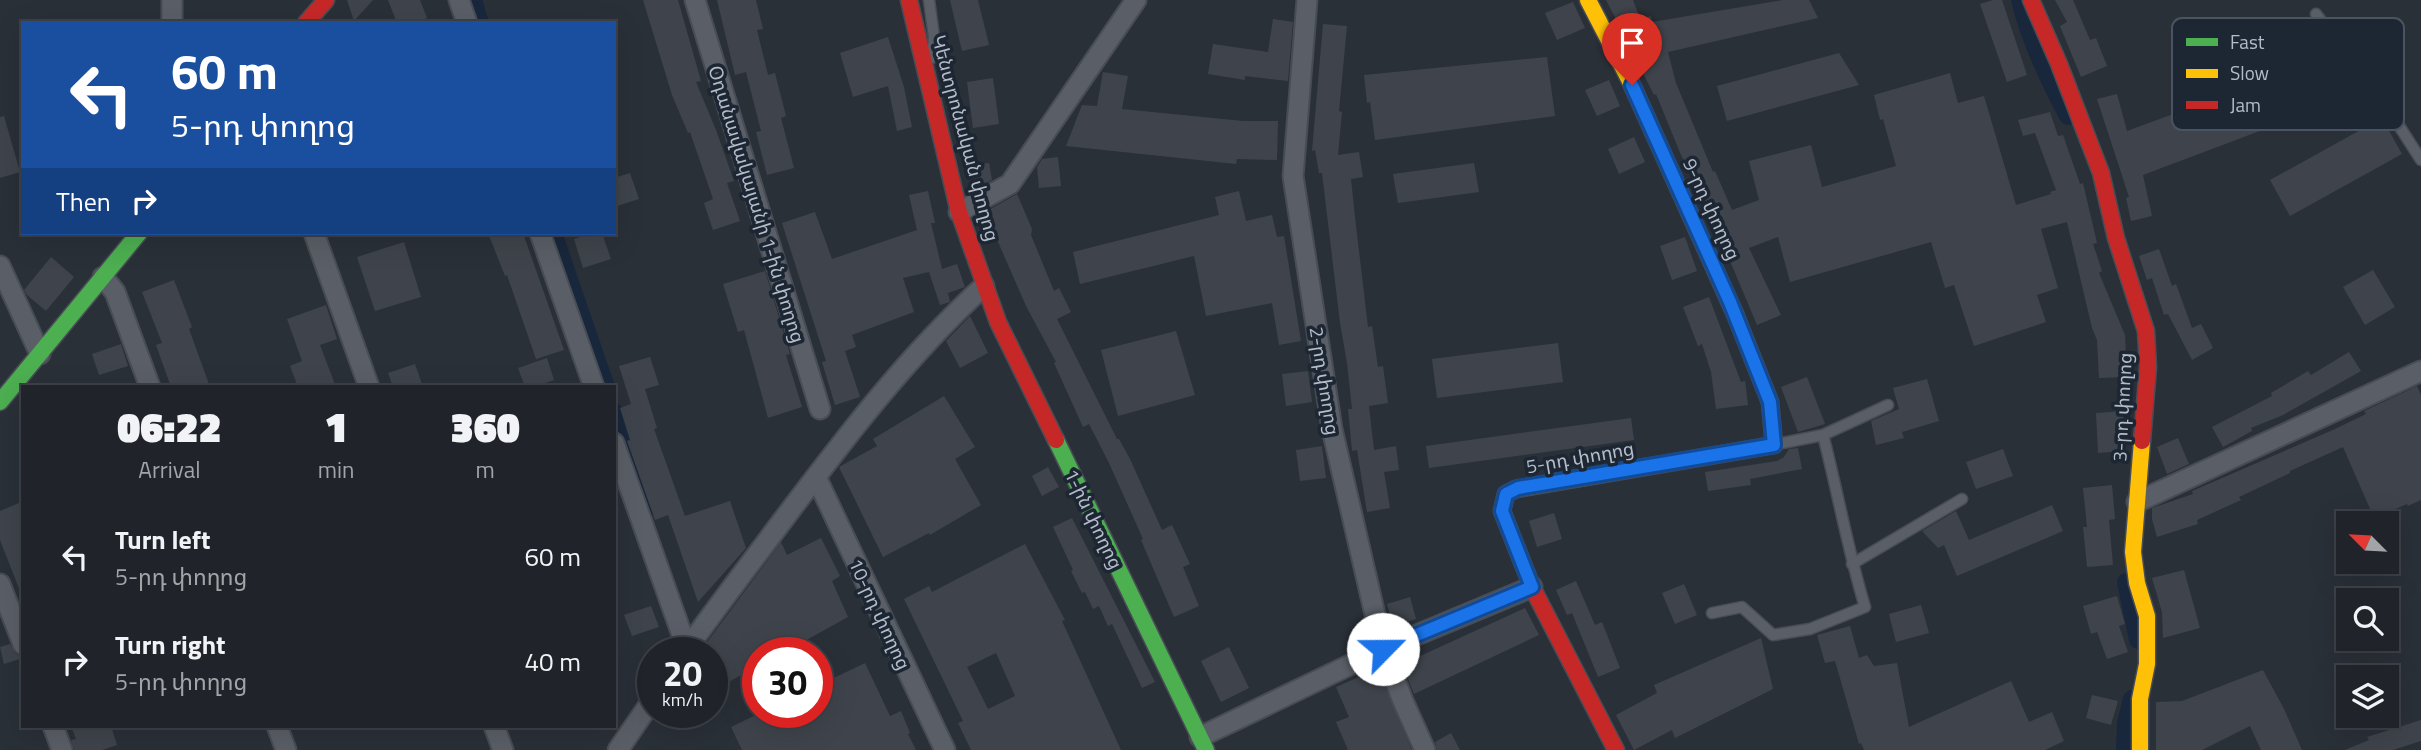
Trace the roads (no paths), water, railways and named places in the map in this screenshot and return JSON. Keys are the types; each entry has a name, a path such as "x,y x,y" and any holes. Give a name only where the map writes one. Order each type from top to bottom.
{"street":[{"path":"172,0 172,21"},
{"path":"308,21 326,0"},
{"path":"459,0 466,21"},
{"name":"Օդանավակայանի 1-ին փողոց","path":"695,0 820,409"},
{"name":"Կենտրոնական փողոց","path":"909,0 959,212 984,286"},
{"path":"959,212 1010,184 1136,0"},
{"name":"2-րդ փողոց","path":"1307,0 1293,176 1332,429 1383,649 1425,750"},
{"name":"9-րդ փողոց","path":"1588,0 1632,85 1720,277 1770,402 1774,445"},
{"name":"3-րդ փողոց","path":"2031,0 2101,173 2116,237 2146,331 2148,367 2133,552 2137,583 2147,617 2147,664 2140,699 2140,750"},
{"path":"0,402 137,235"},
{"path":"315,235 368,385"},
{"path":"541,235 593,385"},
{"path":"0,266 40,354"},
{"path":"103,276 115,292 149,385"},
{"path":"696,637 842,442 922,348 954,313 984,286"},
{"name":"1-ին փողոց","path":"984,286 1004,335 1203,744"},
{"path":"2137,502 2421,371"},
{"name":"5-րդ փողոց","path":"1616,750 1532,587 1502,511 1506,494 1518,488 1774,445"},
{"path":"616,449 681,637"},
{"name":"10-րդ փողոց","path":"816,477 945,750"},
{"path":"0,584 21,639"},
{"path":"1203,744 1383,649 1532,587"},
{"path":"618,750 637,722"},
{"path":"54,728 62,750"},
{"path":"278,728 286,750"},
{"path":"495,728 503,750"}],"lane":[{"path":"929,0 934,37 929,83"},
{"path":"2316,14 2319,18"},
{"path":"2402,130 2421,160"},
{"path":"1774,445 1823,435 1888,405"},
{"path":"1712,613 1742,607 1773,635 1810,629 1865,607 1852,564 1841,503 1823,435"},
{"path":"1852,564 1962,499"}],"waterway":[{"path":"473,0 479,21"},
{"path":"2020,0 2040,60 2068,116"},
{"path":"554,235 605,385"},
{"path":"616,418 647,508"},
{"path":"2126,582 2138,640"},
{"path":"2125,750 2126,723 2132,699"}]}
